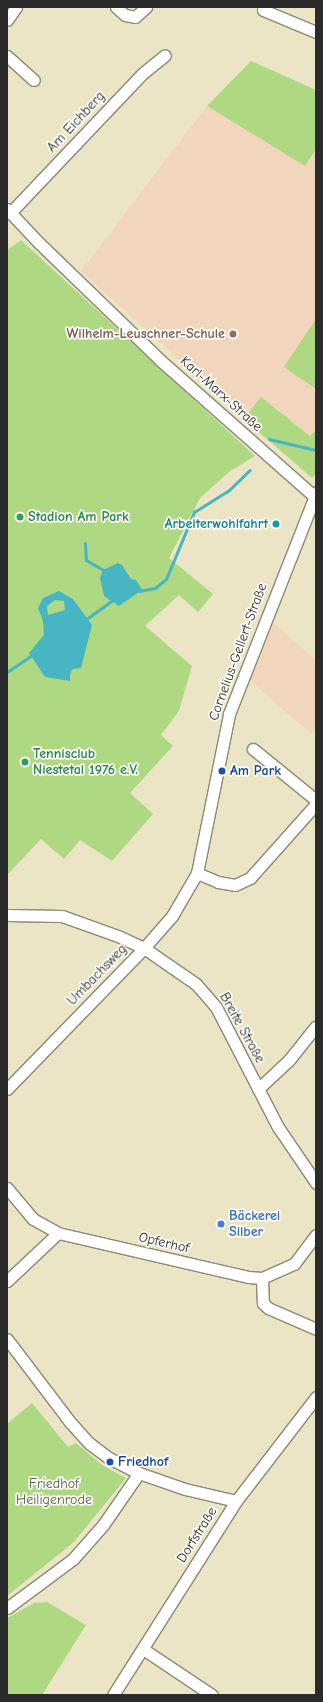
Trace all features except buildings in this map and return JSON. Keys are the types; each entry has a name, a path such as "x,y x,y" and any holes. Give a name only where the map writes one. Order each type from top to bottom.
{"street":[{"path":"7,20 16,7"},
{"path":"116,7 126,15 135,17 146,7"},
{"path":"265,9 316,32"},
{"name":"Am Eichberg","path":"9,211 143,73 165,55"},
{"path":"7,56 34,80"},
{"name":"Karl-Marx-Straße","path":"9,211 160,360 315,496"},
{"name":"Cornelius-Gellert-Straße","path":"197,873 229,714 315,496"},
{"path":"253,748 316,800"},
{"path":"197,873 218,882 235,885 250,878 316,804"},
{"name":"Umbachsweg","path":"7,1089 144,948 172,916 197,873"},
{"name":"Breite Straße","path":"7,916 62,916 144,948 196,984 216,1007 278,1127 316,1183"},
{"path":"258,1089 289,1060 316,1026"},
{"name":"Opferhof","path":"7,1188 33,1219 58,1233 220,1271 262,1278"},
{"path":"7,1281 58,1233"},
{"path":"316,1235 294,1264 262,1278 263,1303 268,1308 316,1330"},
{"path":"7,1339 83,1438 109,1458 138,1473 185,1489 236,1501"},
{"name":"Dorfstraße","path":"113,1695 236,1501 316,1397"},
{"path":"7,1608 73,1559 103,1525 138,1473"},
{"path":"143,1649 212,1695"}],"shaded area":[{"name":"Wilhelm-Leuschner-Schule","path":"207,106 305,166 316,149 316,430 311,436 261,398 244,419 81,271"},
{"path":"272,622 316,660 316,729 311,734 248,679"}],"green space":[{"path":"251,61 316,90 316,149 305,166 207,106"},
{"path":"21,240 255,456 229,472 200,498 169,558 213,594 198,612 179,595 145,626 192,666 179,711 161,735 173,746 130,793 153,814 112,861 80,840 64,859 41,839 7,875 7,250"},
{"path":"316,319 316,389 284,367"},
{"path":"261,397 310,436 316,430 316,473 312,478 244,419"},
{"name":"Friedhof Heiligenrode","path":"32,1403 68,1447 76,1443 102,1465 126,1478 74,1542 7,1596 7,1424"},
{"path":"47,1602 86,1625 42,1695 7,1695 7,1618 34,1603"}],"water":[{"path":"118,563 122,565 131,579 136,580 142,590 119,606 104,596 100,578 103,570"},
{"path":"59,591 73,599 92,625 81,668 73,669 70,674 70,681 45,677 29,653 44,635 43,621 38,608 43,598","holes":["55,600 64,601 65,610 48,615 47,606"]}],"waterway":[{"path":"269,439 316,450"},
{"path":"139,591 155,588 166,579 194,512 228,491 250,470"},
{"path":"85,543 86,560 103,570"},
{"path":"85,620 113,600"},
{"path":"7,672 34,654"}],"place":[{"name":"Wilhelm-Leuschner-Schule","path":"233,334"},
{"name":"Stadion Am Park","path":"20,517"},
{"name":"Arbeiterwohlfahrt","path":"276,524"},
{"name":"Tennisclub Niestetal 1976 e.V.","path":"25,762"},
{"name":"Am Park","path":"222,771"},
{"name":"Bäckerei Silber","path":"221,1224"},
{"name":"Friedhof","path":"110,1462"}]}
